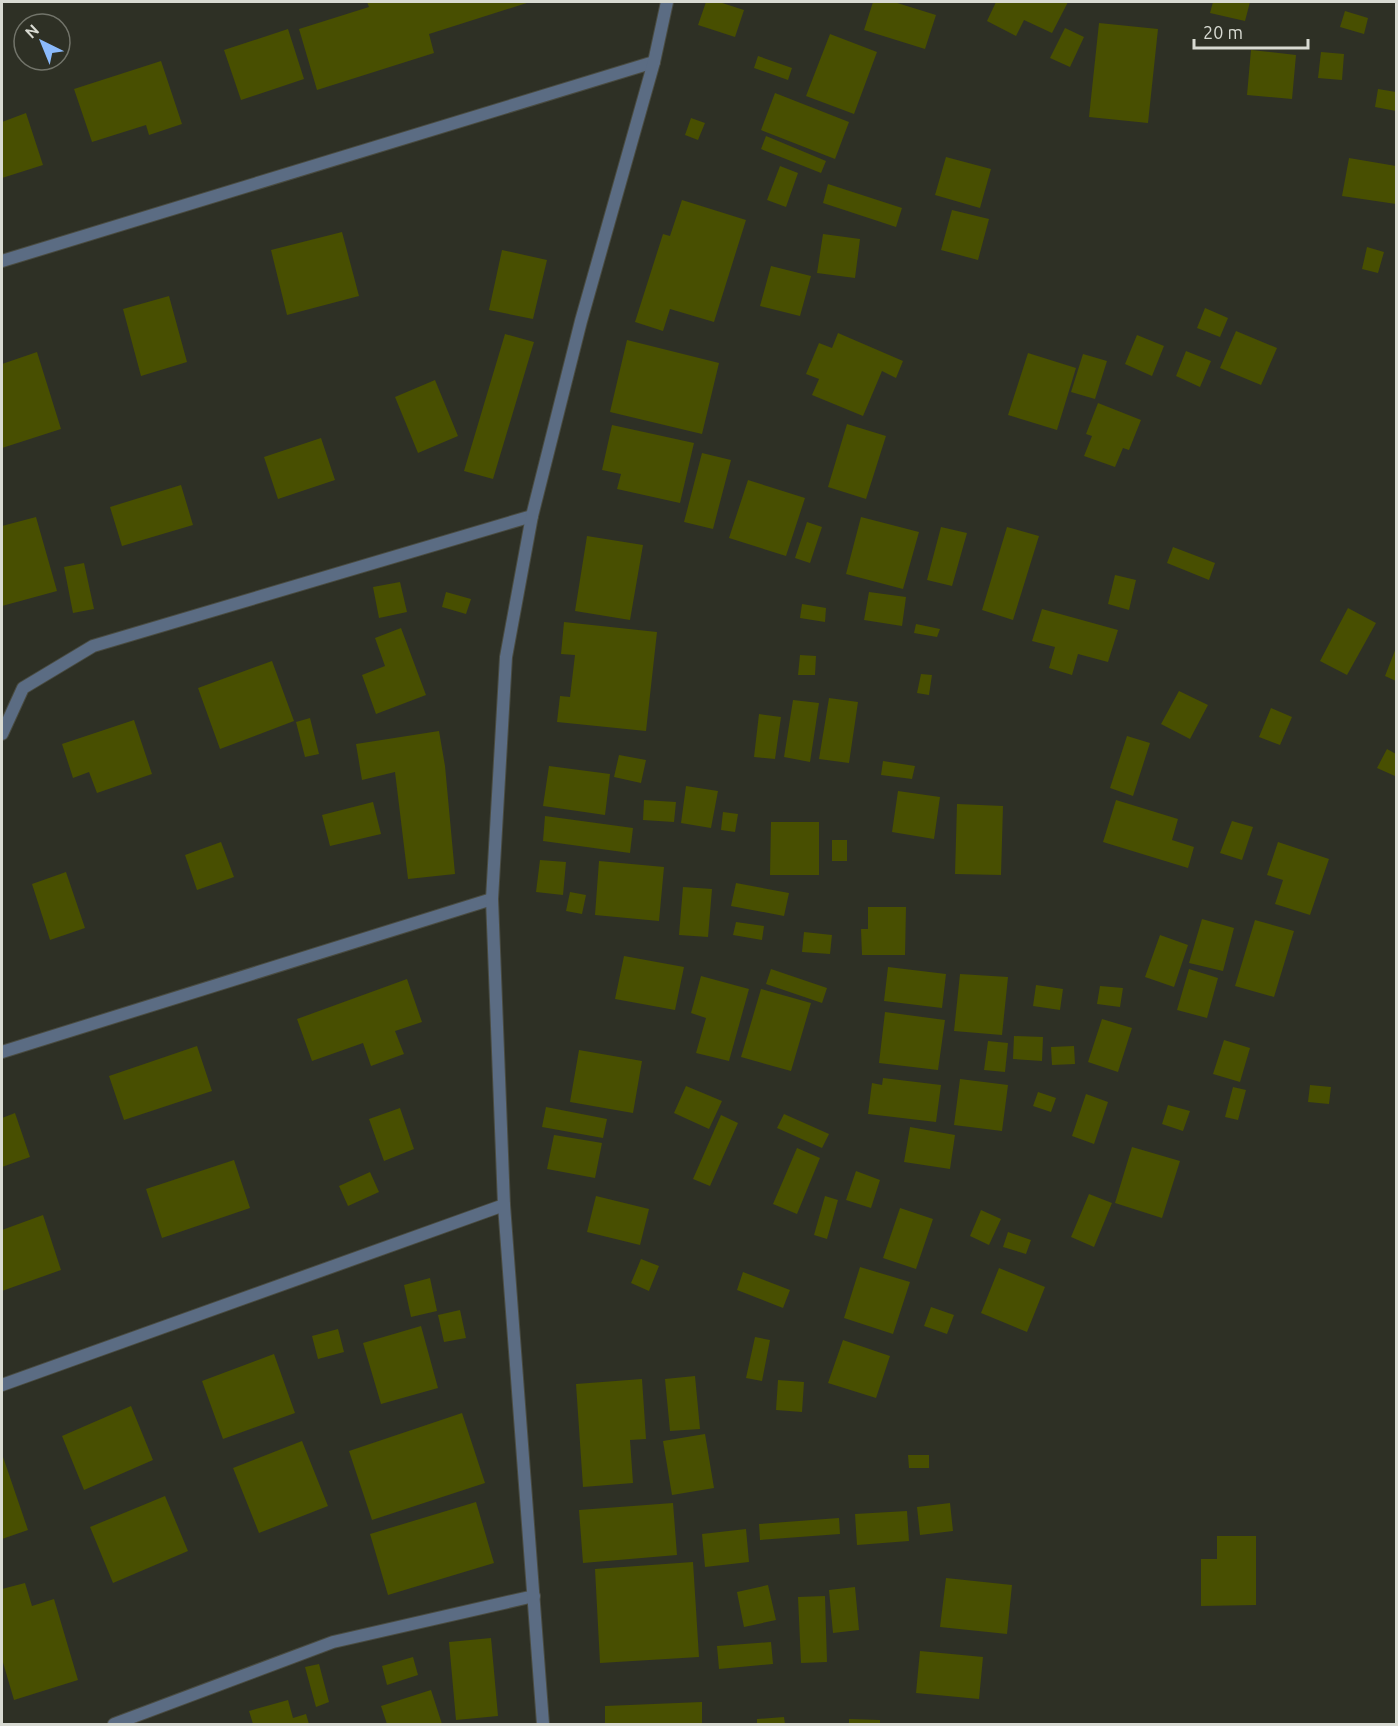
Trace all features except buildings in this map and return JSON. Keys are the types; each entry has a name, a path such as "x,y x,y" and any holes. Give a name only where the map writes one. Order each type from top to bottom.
{"street":[{"path":"543,1725 504,1205 492,898 507,657 532,516 581,321 654,62 667,2"},
{"path":"2,261 654,62"},
{"path":"2,734 23,688 93,646 532,516"},
{"path":"2,1052 492,898"},
{"path":"2,1385 504,1205"},
{"path":"114,1725 333,1642 534,1596"}]}
